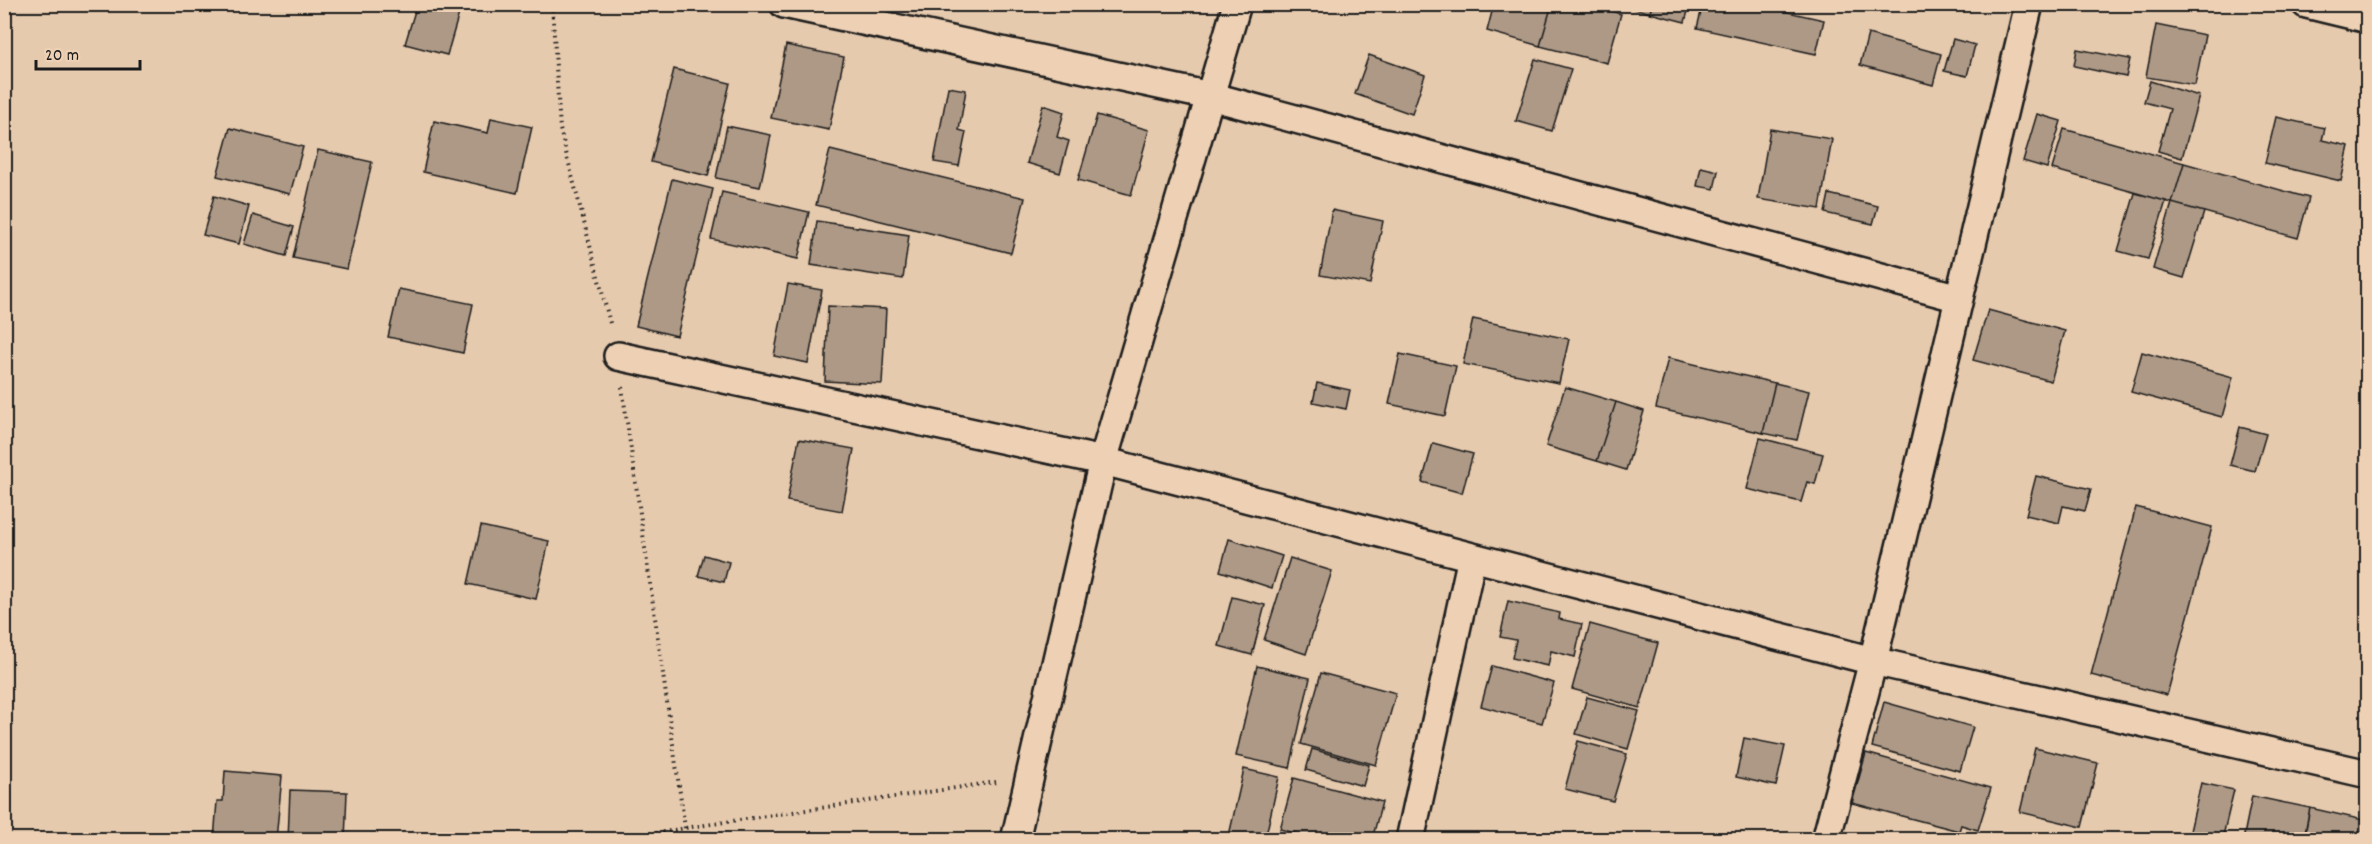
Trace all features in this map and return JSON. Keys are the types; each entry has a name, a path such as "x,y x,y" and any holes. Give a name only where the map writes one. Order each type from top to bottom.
{"street":[{"path":"784,4 1210,96 1959,298"},
{"path":"1015,840 1103,461 1237,4"},
{"path":"1826,840 1873,660 2029,4"},
{"path":"2307,4 2367,19"},
{"path":"618,356 1103,461 1873,660 2367,774"},
{"path":"1410,840 1473,556"}],"path":[{"path":"552,4 560,129 618,356 685,828 684,840"},
{"path":"621,840 685,828 1030,777"}],"building":[{"path":"417,4 441,4 460,10 447,55 405,44"},
{"path":"1494,4 1552,4 1540,46 1487,31"},
{"path":"1552,4 1587,4 1621,14 1607,63 1540,46"},
{"path":"1618,4 1652,4 1650,13"},
{"path":"1652,4 1690,4 1685,22 1650,13"},
{"path":"1703,4 1752,4 1824,20 1816,54 1697,28"},
{"path":"2156,25 2205,35 2195,85 2146,77"},
{"path":"1868,34 1941,54 1933,85 1860,65"},
{"path":"1953,39 1975,45 1967,76 1944,71"},
{"path":"786,45 844,57 829,130 771,118"},
{"path":"2077,49 2130,59 2126,77 2074,66"},
{"path":"1369,55 1425,75 1412,114 1355,94"},
{"path":"1535,59 1571,69 1552,131 1516,121"},
{"path":"674,69 730,83 708,176 651,162"},
{"path":"2150,81 2199,96 2182,158 2158,151 2170,109 2144,102"},
{"path":"948,87 966,90 959,130 966,132 959,166 934,162"},
{"path":"1043,105 1064,112 1057,137 1069,141 1060,173 1027,163"},
{"path":"2037,114 2061,121 2047,168 2023,161"},
{"path":"1097,115 1149,130 1131,195 1078,180"},
{"path":"2276,117 2325,128 2322,140 2349,146 2341,181 2265,163"},
{"path":"491,118 532,127 517,193 423,172 434,121 488,133"},
{"path":"727,126 771,135 760,187 716,178"},
{"path":"230,128 303,147 290,194 217,176"},
{"path":"1770,129 1832,139 1820,209 1758,199"},
{"path":"2064,129 2184,163 2172,203 2052,169"},
{"path":"318,150 372,162 347,269 293,258"},
{"path":"830,150 1025,198 1011,253 816,205"},
{"path":"2184,163 2309,198 2298,238 2172,203"},
{"path":"1701,167 1718,171 1714,189 1697,186"},
{"path":"672,179 713,189 677,336 636,326"},
{"path":"722,192 809,212 798,259 711,239"},
{"path":"2135,193 2166,201 2148,259 2118,251"},
{"path":"1829,194 1878,206 1873,224 1825,213"},
{"path":"214,196 249,206 239,244 203,235"},
{"path":"2172,203 2204,212 2184,278 2153,269"},
{"path":"1332,210 1383,221 1370,284 1320,275"},
{"path":"253,215 294,227 286,256 244,244"},
{"path":"817,221 909,235 903,279 811,265"},
{"path":"788,284 822,290 808,363 774,356"},
{"path":"399,289 473,304 463,353 388,337"},
{"path":"828,306 886,309 882,384 825,381"},
{"path":"1988,310 2065,331 2051,381 1973,360"},
{"path":"1473,319 1569,339 1559,383 1463,364"},
{"path":"2142,352 2233,377 2222,417 2131,392"},
{"path":"1400,354 1456,366 1445,416 1389,404"},
{"path":"1668,358 1775,383 1763,433 1656,408"},
{"path":"1317,383 1350,390 1346,409 1313,402"},
{"path":"1775,383 1809,391 1797,440 1763,433"},
{"path":"1565,387 1616,402 1597,461 1546,446"},
{"path":"1616,402 1644,411 1626,470 1597,461"},
{"path":"2240,427 2266,434 2255,471 2230,465"},
{"path":"1760,438 1823,454 1815,484 1807,482 1801,502 1747,489"},
{"path":"799,439 854,449 842,511 787,501"},
{"path":"1433,443 1473,454 1462,493 1422,482"},
{"path":"2036,476 2091,489 2085,511 2063,506 2059,523 2026,515"},
{"path":"2136,507 2212,527 2167,695 2091,675"},
{"path":"481,526 549,541 536,599 468,584"},
{"path":"1229,539 1282,556 1272,588 1220,571"},
{"path":"704,555 729,562 724,582 698,576"},
{"path":"1290,558 1332,571 1306,654 1264,640"},
{"path":"1232,597 1265,605 1252,655 1219,646"},
{"path":"1508,601 1560,613 1559,619 1582,624 1575,657 1551,651 1548,666 1512,658 1516,640 1500,637"},
{"path":"1590,624 1658,643 1640,708 1572,689"},
{"path":"1257,666 1310,678 1290,768 1236,756"},
{"path":"1492,666 1554,683 1542,723 1481,706"},
{"path":"1321,673 1396,693 1376,765 1301,744"},
{"path":"1587,697 1639,711 1628,749 1576,734"},
{"path":"1884,702 1973,727 1960,771 1872,747"},
{"path":"1744,738 1785,746 1776,786 1736,777"},
{"path":"1578,741 1627,754 1613,801 1565,789"},
{"path":"2035,748 2098,763 2082,827 2020,812"},
{"path":"1312,749 1369,765 1363,786 1306,770"},
{"path":"1866,753 1991,788 1978,830 1961,825 1959,831 1852,803"},
{"path":"1244,769 1279,777 1265,840 1228,840"},
{"path":"225,771 282,776 276,840 214,840 217,801 223,801"},
{"path":"1294,778 1382,802 1372,840 1318,840 1280,829"},
{"path":"2201,783 2234,790 2222,840 2188,840"},
{"path":"290,790 347,792 345,840 288,840"},
{"path":"2252,796 2310,808 2304,840 2243,840"},
{"path":"2310,808 2368,821 2368,840 2316,840 2304,837"}]}
